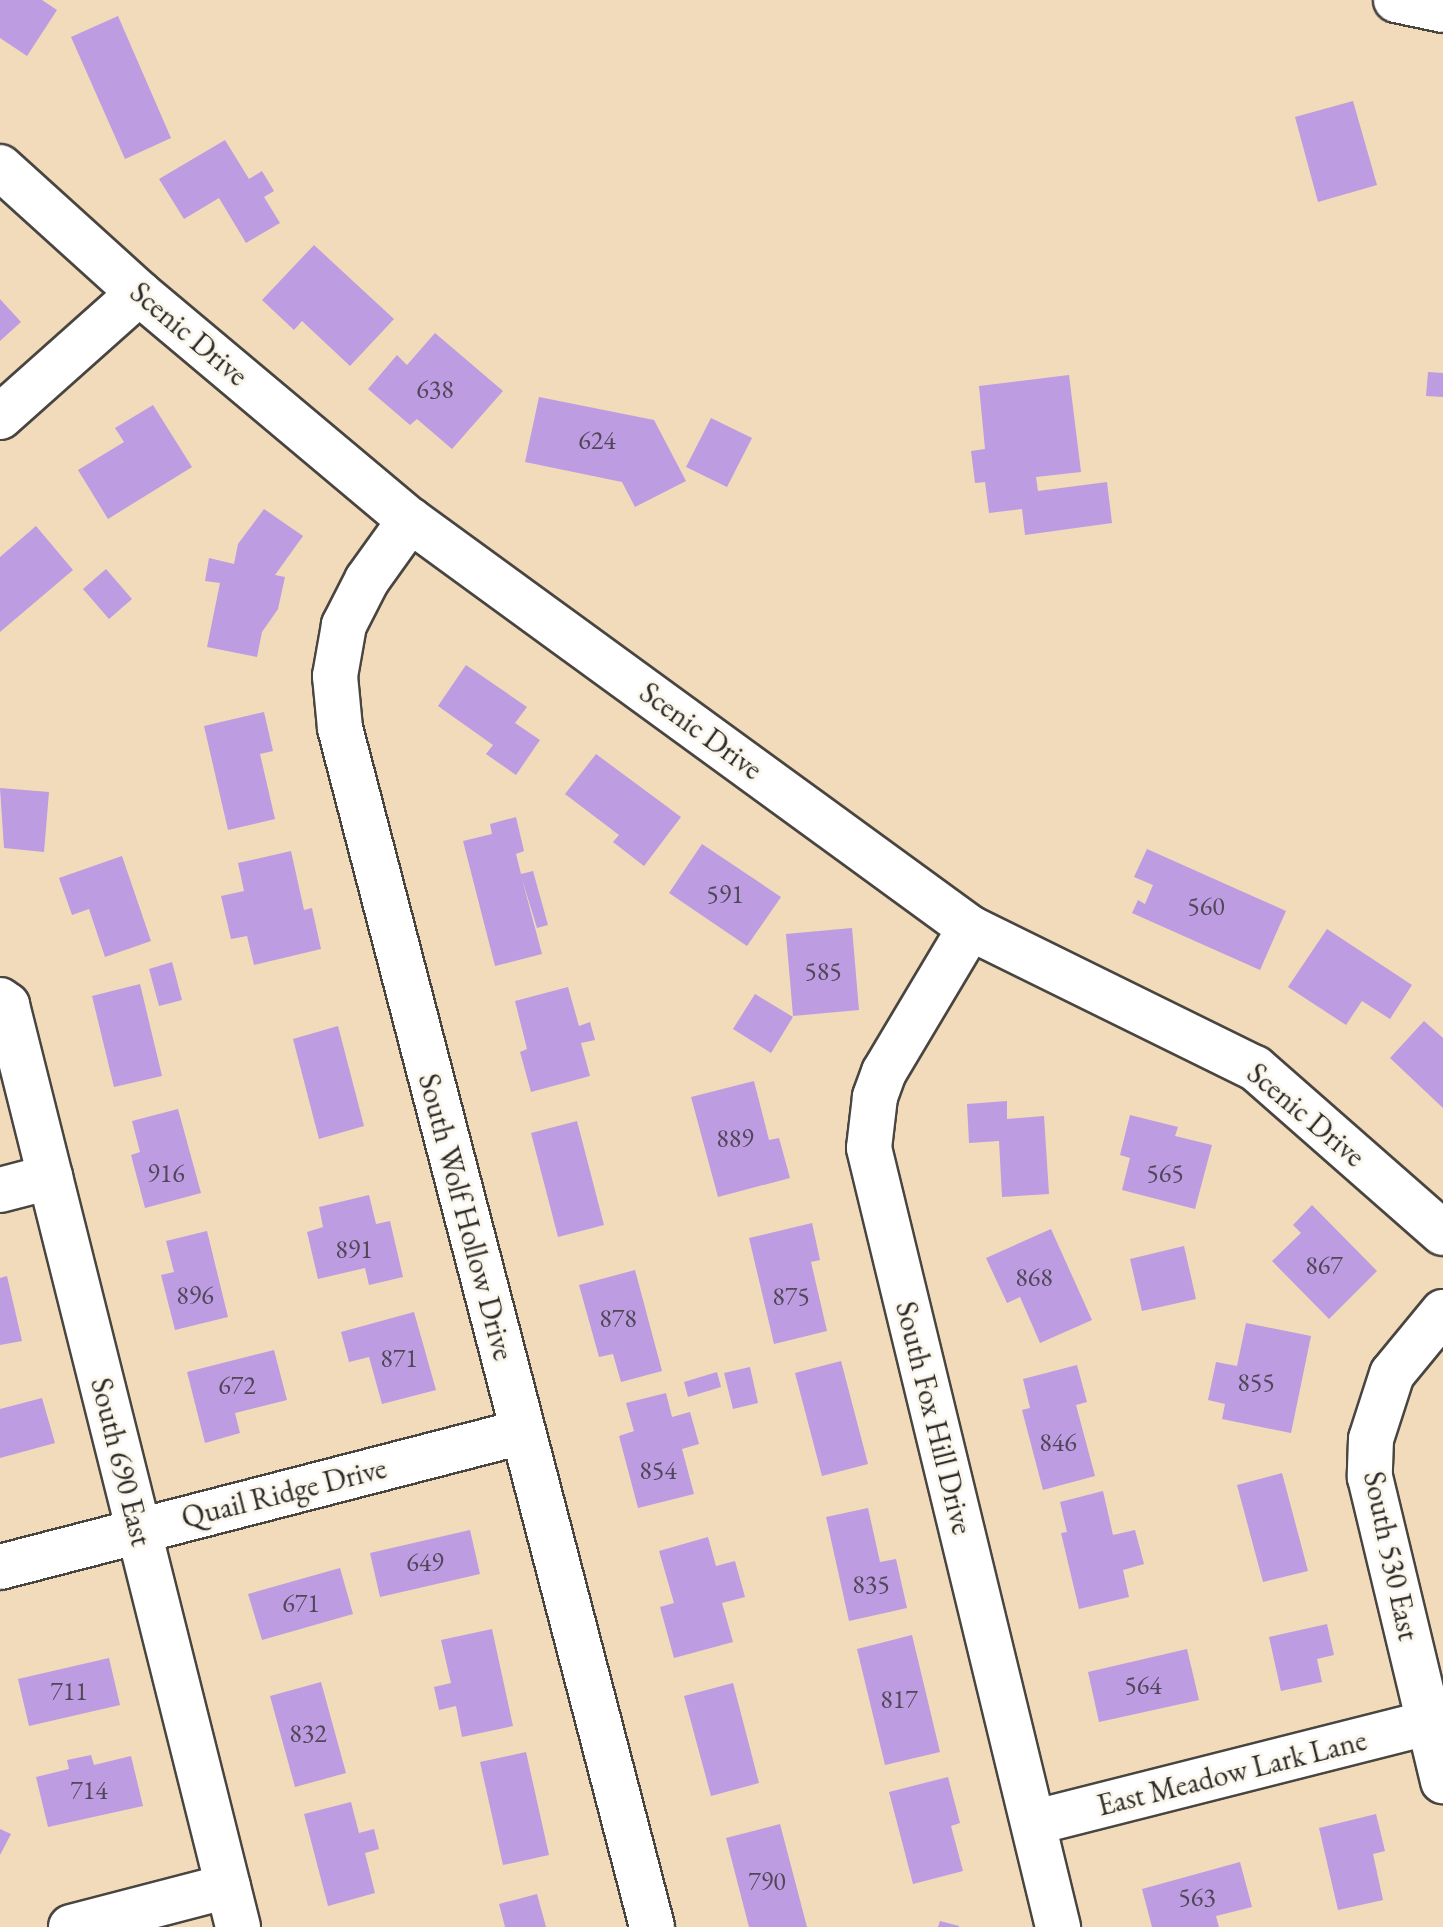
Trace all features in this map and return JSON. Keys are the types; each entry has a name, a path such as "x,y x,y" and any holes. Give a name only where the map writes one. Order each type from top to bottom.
{"street":[{"path":"1396,0 1443,10"},
{"name":"Scenic Drive","path":"0,167 139,293 410,520 970,928 1255,1068 1443,1233"},
{"path":"0,417 139,293"},
{"name":"South Wolf Hollow Drive","path":"410,520 354,601 338,650 336,702 652,1927"},
{"name":"South Fox Hill Drive","path":"970,928 884,1072 875,1097 869,1148 1036,1822 1058,1927"},
{"name":"South 690 East","path":"0,1000 7,1005 233,1906"},
{"path":"0,1190 50,1177"},
{"name":"South 530 East","path":"1443,1312 1392,1374 1371,1439 1374,1507 1443,1781"},
{"name":"Quail Ridge Drive","path":"0,1567 522,1432"},
{"name":"East Meadow Lark Lane","path":"1036,1822 1428,1723"},
{"path":"71,1927 233,1906"}],"building":[{"path":"0,0 42,0 57,10 27,56 0,38"},
{"path":"118,16 171,138 125,159 71,37"},
{"path":"1353,101 1377,185 1318,202 1295,117"},
{"path":"225,140 249,179 262,171 274,191 264,197 280,223 246,243 219,198 184,219 159,179"},
{"path":"314,245 394,319 350,366 302,321 294,330 262,300"},
{"path":"0,299 21,322 0,341"},
{"path":"435,333 503,391 452,449 417,419 410,425 368,389 397,355 407,365"},
{"path":"1428,372 1443,373 1443,397 1426,396"},
{"path":"1069,375 1081,472 1036,477 1038,491 1107,482 1112,523 1025,535 1022,509 989,513 985,482 975,483 971,451 985,449 979,386"},
{"path":"539,397 654,420 686,481 635,507 622,482 525,462"},
{"path":"153,405 192,467 108,519 78,470 124,442 115,428"},
{"path":"711,418 752,438 727,487 686,467"},
{"path":"264,509 303,536 275,575 285,577 278,609 262,632 257,657 207,647 220,583 205,581 209,558 234,564 238,544"},
{"path":"36,526 73,570 0,632 0,557"},
{"path":"106,569 132,599 109,619 83,589"},
{"path":"466,665 527,707 515,723 540,740 516,775 486,754 493,745 438,706"},
{"path":"264,712 273,751 260,754 275,819 228,830 204,726"},
{"path":"596,754 681,817 644,866 613,842 619,835 565,794"},
{"path":"0,788 49,792 44,852 4,848"},
{"path":"516,817 524,851 516,854 521,874 533,871 548,925 537,928 522,879 542,954 495,966 463,841 492,834 490,824"},
{"path":"702,844 781,897 747,946 669,893"},
{"path":"1147,849 1286,911 1260,970 1132,913 1138,900 1145,904 1153,885 1134,877"},
{"path":"291,851 304,910 312,908 321,949 254,965 247,936 231,939 221,896 244,891 238,863"},
{"path":"122,856 151,941 105,957 89,909 72,915 59,878"},
{"path":"852,928 859,1010 793,1016 786,934"},
{"path":"1327,929 1412,985 1390,1019 1362,1001 1346,1025 1288,987"},
{"path":"172,962 182,1000 159,1006 149,969"},
{"path":"140,984 162,1076 114,1087 92,996"},
{"path":"568,987 579,1026 590,1022 595,1040 581,1043 590,1076 531,1092 520,1052 527,1049 515,1001"},
{"path":"755,994 793,1017 771,1053 733,1029"},
{"path":"1424,1021 1443,1038 1443,1108 1390,1058"},
{"path":"338,1026 364,1126 319,1139 293,1039"},
{"path":"754,1081 769,1140 779,1138 790,1178 718,1197 691,1097"},
{"path":"1007,1101 1007,1119 1044,1116 1049,1194 1002,1197 999,1141 969,1143 967,1104"},
{"path":"178,1109 201,1193 145,1208 131,1155 140,1152 132,1121"},
{"path":"1130,1115 1178,1127 1175,1136 1212,1145 1195,1209 1122,1190 1130,1158 1120,1155"},
{"path":"577,1121 604,1225 558,1237 531,1133"},
{"path":"369,1195 376,1224 390,1221 403,1277 369,1285 365,1268 318,1279 307,1232 323,1227 319,1207"},
{"path":"1312,1205 1377,1271 1329,1319 1272,1261 1301,1233 1293,1225"},
{"path":"812,1223 820,1260 811,1262 827,1331 774,1344 749,1238"},
{"path":"1051,1229 1092,1320 1040,1343 1020,1297 1007,1303 986,1258"},
{"path":"207,1231 228,1317 175,1330 161,1275 174,1272 166,1241"},
{"path":"1184,1246 1196,1299 1142,1311 1130,1259"},
{"path":"635,1270 662,1371 621,1382 613,1354 599,1357 579,1285"},
{"path":"7,1276 22,1341 0,1345 0,1278"},
{"path":"414,1312 436,1390 382,1404 369,1357 349,1362 341,1332"},
{"path":"1246,1323 1311,1336 1291,1433 1222,1419 1225,1404 1208,1400 1216,1362 1237,1366"},
{"path":"274,1350 287,1400 235,1413 240,1433 205,1443 187,1372"},
{"path":"841,1361 868,1464 822,1476 795,1373"},
{"path":"1077,1365 1087,1402 1076,1405 1095,1476 1043,1490 1022,1410 1030,1408 1023,1379"},
{"path":"750,1367 758,1403 733,1409 724,1373"},
{"path":"717,1372 721,1387 688,1397 684,1382"},
{"path":"666,1393 672,1417 690,1412 699,1444 682,1449 694,1494 638,1508 619,1436 634,1431 626,1403"},
{"path":"42,1398 55,1443 0,1458 0,1409"},
{"path":"1282,1473 1308,1571 1263,1582 1237,1485"},
{"path":"1103,1491 1113,1535 1135,1530 1144,1564 1123,1570 1129,1597 1079,1609 1061,1533 1067,1532 1060,1502"},
{"path":"868,1508 880,1562 896,1559 907,1608 849,1621 826,1517"},
{"path":"470,1530 480,1574 380,1597 370,1553"},
{"path":"708,1537 716,1566 735,1561 745,1597 722,1603 733,1642 674,1658 660,1607 674,1603 659,1551"},
{"path":"340,1568 353,1614 262,1640 248,1594"},
{"path":"1327,1624 1334,1655 1317,1659 1322,1682 1281,1691 1269,1637"},
{"path":"492,1629 513,1726 462,1737 456,1706 439,1710 434,1687 451,1683 441,1640"},
{"path":"912,1635 940,1752 885,1765 857,1649"},
{"path":"1187,1649 1199,1700 1099,1722 1088,1672"},
{"path":"109,1658 120,1705 29,1726 18,1679"},
{"path":"321,1682 346,1773 295,1787 270,1696"},
{"path":"733,1683 759,1783 711,1796 684,1696"},
{"path":"526,1752 549,1855 503,1865 480,1762"},
{"path":"91,1755 94,1765 131,1756 143,1806 48,1827 36,1777 69,1769 67,1760"},
{"path":"948,1777 960,1823 951,1826 963,1871 913,1884 889,1792"},
{"path":"351,1802 359,1833 374,1829 379,1849 365,1853 375,1893 328,1906 304,1814"},
{"path":"1376,1814 1385,1851 1373,1854 1383,1900 1338,1910 1319,1828"},
{"path":"780,1824 807,1927 749,1927 726,1838"},
{"path":"0,1829 11,1834 0,1855"},
{"path":"1240,1862 1252,1907 1216,1916 1219,1927 1152,1927 1142,1889"},
{"path":"537,1894 546,1927 505,1927 499,1904"},
{"path":"940,1921 959,1926 959,1927 938,1927"}]}
